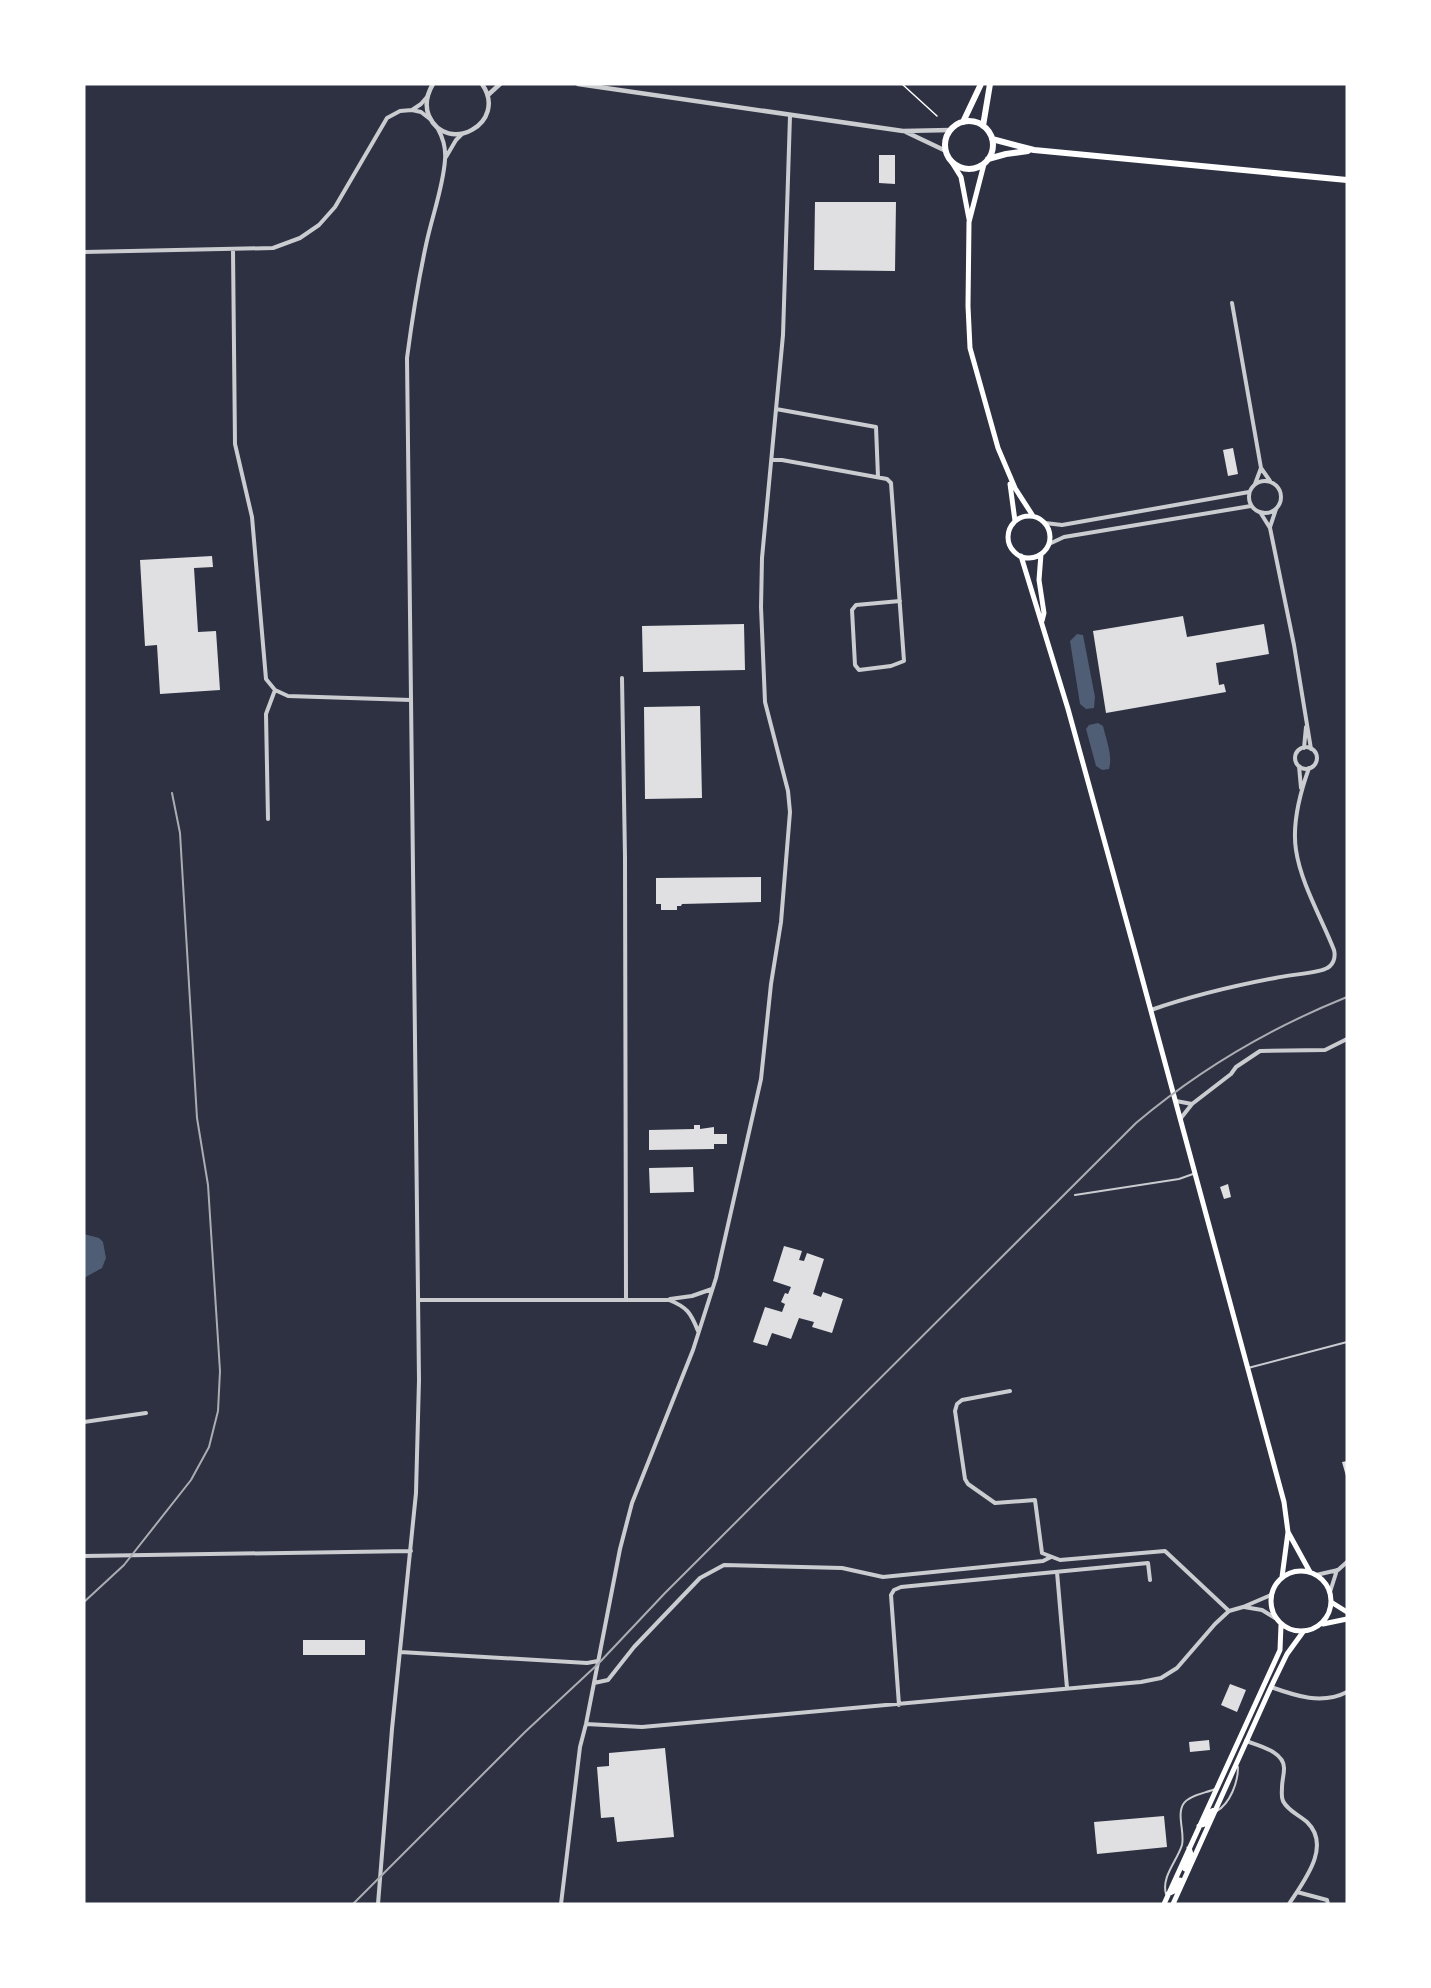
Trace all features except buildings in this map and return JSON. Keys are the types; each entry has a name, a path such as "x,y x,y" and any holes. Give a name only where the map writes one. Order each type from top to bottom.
{"main road":[{"path":"963,122 981,84"},
{"path":"983,126 990,84"},
{"path":"969,222 986,162 993,148 992,139 983,126 970,121 963,122 951,130 947,137 946,152 961,177 969,222 970,348 992,429 1007,471 1023,502 1033,516 1045,523 1050,533 1049,544 1041,554 1035,557 1021,556 1013,550 1008,540 1008,533 1015,521 1033,516"},
{"path":"992,139 1034,150 1347,180"},
{"path":"951,161 970,169 1006,154 1034,150"},
{"path":"1007,471 1015,521"},
{"path":"1041,554 1039,580 1044,613 1042,621"},
{"path":"1021,556 1037,615 1042,621 1151,1010 1284,1502 1288,1532 1282,1577"},
{"path":"1288,1532 1313,1574 1327,1586 1330,1592 1330,1610 1321,1624"},
{"path":"1313,1574 1291,1572 1282,1577 1273,1588 1271,1595 1270,1603 1275,1618 1281,1625 1295,1632 1303,1632 1321,1624 1347,1619"},
{"path":"1331,1602 1347,1612"},
{"path":"1173,1904 1256,1716 1267,1679 1280,1650 1281,1625"},
{"path":"1256,1716 1287,1654 1303,1632"},
{"path":"1267,1679 1271,1687"},
{"path":"1164,1904 1249,1717 1264,1690 1271,1687"},
{"path":"1249,1717 1256,1716"},
{"path":"1245,1726 1246,1741"},
{"path":"1235,1749 1246,1741"},
{"path":"1199,1826 1205,1824 1210,1812 1215,1810"},
{"path":"1186,1874 1184,1870 1191,1854 1189,1848"},
{"path":"1168,1895 1174,1891 1182,1875 1186,1874"}],"street":[{"path":"428,84 427,108 431,119"},
{"path":"412,110 421,104 433,84"},
{"path":"445,157 462,134 482,123 488,110 488,95 482,84"},
{"path":"488,95 500,84"},
{"path":"578,84 903,131 951,130"},
{"path":"84,252 273,248 300,238 319,225 335,207 387,118 400,111 421,112 431,119 442,136 445,157 442,182 426,245 407,358 418,1456 378,1904"},
{"path":"561,1904 580,1747 620,1549 632,1503 699,1333 713,1288 740,1180 761,1079 771,984 781,922 789,823 788,791 765,702 761,597 762,558 777,409 785,295 790,116"},
{"path":"436,125 451,134 462,134"},
{"path":"903,131 946,152"},
{"path":"233,250 235,444 252,517 266,679 275,690 288,696 411,700"},
{"path":"1232,303 1261,468 1270,481 1279,488 1281,494 1270,528"},
{"path":"777,409 876,427 878,477"},
{"path":"771,460 878,477 887,479 891,483 900,600 904,661 891,666 859,670 855,665 852,610 856,605 900,600"},
{"path":"1261,468 1249,492 1251,506 1266,513 1276,509"},
{"path":"1255,484 1260,481 1270,481"},
{"path":"1045,523 1062,525 1249,492"},
{"path":"1049,544 1064,537 1251,506"},
{"path":"1260,512 1270,528 1294,645 1311,748 1317,758 1315,765 1309,768 1299,766"},
{"path":"622,678 626,857 626,1300"},
{"path":"268,819 266,714 275,690"},
{"path":"1304,748 1306,720"},
{"path":"1302,789 1296,754 1304,748 1311,748"},
{"path":"1151,1010 1190,997 1252,982 1322,970 1332,964 1335,955 1302,875 1296,849 1302,789 1309,768"},
{"path":"1181,1118 1192,1104 1231,1074 1236,1067 1260,1051 1325,1050 1347,1039"},
{"path":"1176,1101 1192,1104"},
{"path":"418,1300 669,1300 692,1296 713,1288"},
{"path":"669,1300 684,1306 693,1317 699,1333"},
{"path":"1010,1391 962,1400 957,1404 955,1411 965,1479 968,1484 995,1503 1035,1500 1042,1553 1060,1560 1165,1551 1229,1611"},
{"path":"84,1422 146,1413"},
{"path":"84,1556 411,1551"},
{"path":"594,1683 608,1680 634,1647 700,1578 724,1565 842,1568 883,1577 1043,1561 1051,1557"},
{"path":"1330,1592 1338,1570 1347,1562"},
{"path":"899,1705 891,1595 894,1590 901,1587 1148,1563 1150,1580"},
{"path":"1313,1574 1338,1570"},
{"path":"1057,1572 1068,1688"},
{"path":"586,1724 642,1727 1141,1682 1161,1678 1177,1668 1229,1611 1271,1595"},
{"path":"1243,1607 1262,1610 1275,1618"},
{"path":"400,1652 586,1663 598,1661"},
{"path":"1271,1687 1312,1699 1327,1698 1347,1692"},
{"path":"1246,1741 1270,1750 1281,1758 1284,1767 1282,1799 1289,1808 1309,1824 1318,1841 1317,1854 1289,1904"},
{"path":"1297,1892 1327,1900 1328,1904"}],"lane":[{"path":"1075,1195 1179,1179 1195,1173"},
{"path":"1248,1368 1347,1342"},
{"path":"1168,1895 1164,1887 1183,1838 1181,1812 1183,1803 1190,1798 1216,1789"}],"path":[{"path":"902,84 937,116"}],"water":[{"path":"1077,634 1083,635 1095,697 1094,708 1086,709 1080,704 1070,641"},
{"path":"1098,723 1103,726 1109,748 1109,769 1102,770 1096,766 1086,729 1089,725"},
{"path":"84,1234 99,1238 103,1242 106,1258 102,1268 84,1278"}],"railway":[{"path":"84,1602 124,1565 191,1480 209,1447 218,1411 220,1371 208,1185 197,1118 180,833 172,793"},
{"path":"353,1904 525,1732 598,1664 665,1593 1136,1123 1185,1085 1237,1051 1291,1022 1347,997"}]}
